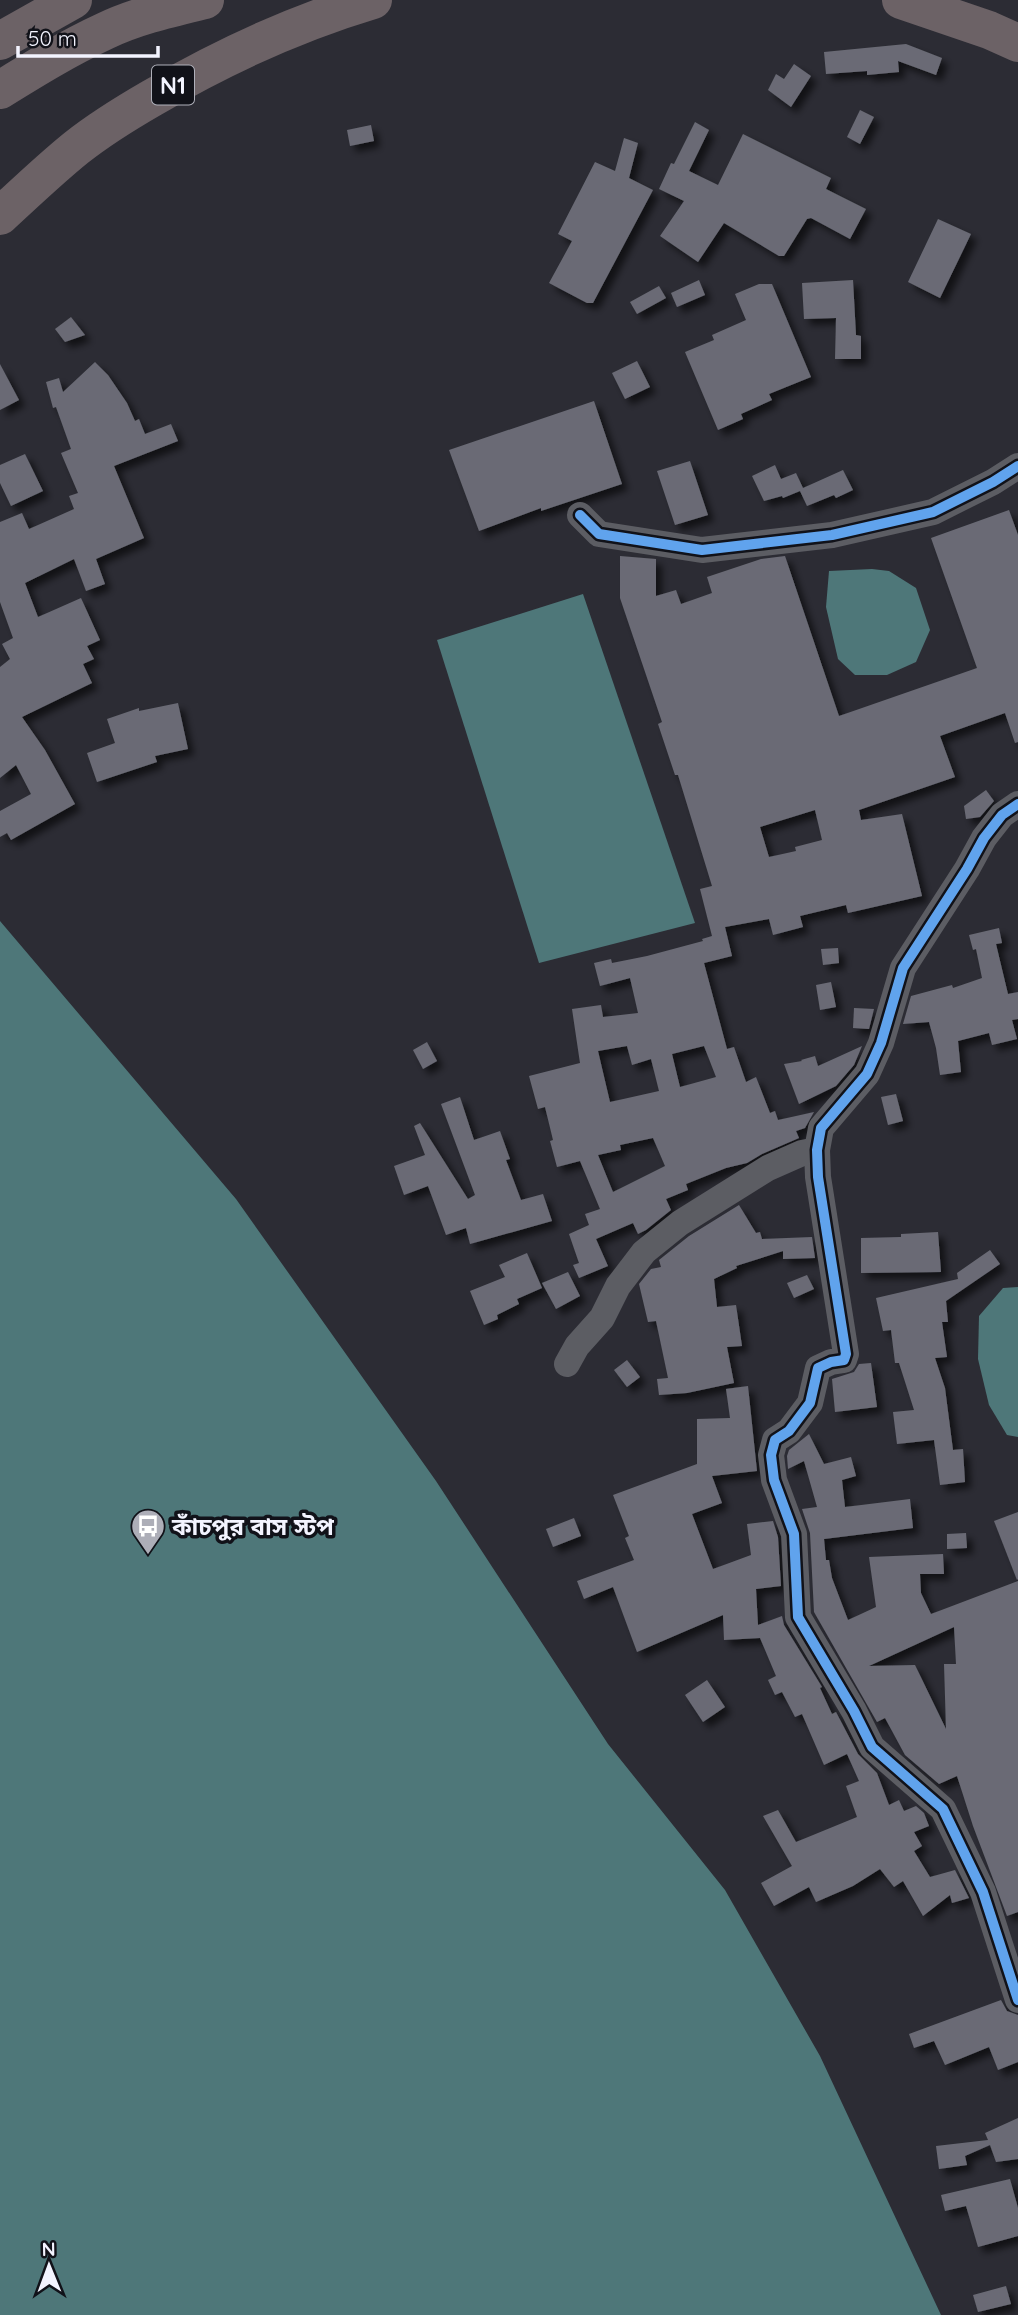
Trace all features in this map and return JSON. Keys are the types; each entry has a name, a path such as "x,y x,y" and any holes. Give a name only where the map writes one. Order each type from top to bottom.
{"highway":[{"path":"0,90 108,29 148,0"},
{"path":"108,29 205,0"},
{"name":"N1","path":"0,216 77,147 124,114 252,45 373,0"},
{"path":"901,0 978,26 1018,43"},
{"path":"0,12 47,4"},
{"path":"0,41 47,4"}],"street":[{"path":"580,515 599,534 702,550 832,535 933,512 993,482 1018,466"},
{"path":"1018,804 1002,815 984,838 903,968 881,1043 867,1074 821,1128 817,1150 818,1177 846,1354 844,1360 818,1368 810,1403 789,1431 775,1440 771,1455 774,1480 794,1534 798,1618 854,1711 872,1747 943,1809 984,1892 1018,2000"},
{"path":"567,1364 577,1346 602,1318 618,1286 644,1252 680,1223 768,1168 802,1153 817,1150"}],"shaded area":[{"path":"829,571 889,571 916,588 930,630 916,662 887,675 855,675 838,659 826,607"},
{"path":"583,594 695,923 539,963 437,640"},
{"path":"0,921 236,1199 436,1481 608,1744 725,1890 820,2056 941,2315 0,2315"},
{"path":"1018,1287 1018,1437 1007,1435 989,1405 978,1359 979,1316 1003,1288"}],"building":[{"path":"906,44 942,58 936,75 898,61 899,72 867,75 867,71 826,74 824,52"},
{"path":"794,64 811,76 791,107 768,90 776,74 784,79"},
{"path":"860,110 874,117 860,144 847,137"},
{"path":"695,122 709,130 689,171 718,185 743,134 831,178 826,189 866,209 850,239 811,218 807,219 784,256 779,256 724,223 698,262 660,236 684,201 659,189"},
{"path":"371,125 374,141 350,146 347,130"},
{"path":"624,138 638,143 629,178 653,190 593,303 587,303 549,283 572,241 558,234 595,162 615,171"},
{"path":"938,219 971,234 940,298 908,282"},
{"path":"699,280 705,295 677,307 671,293"},
{"path":"853,280 856,335 861,336 861,359 835,359 836,318 804,319 802,283"},
{"path":"759,284 772,284 811,377 769,394 772,400 741,414 743,419 718,430 685,352 714,340 712,335 746,320 735,294"},
{"path":"659,286 666,298 637,314 630,302"},
{"path":"71,317 85,335 65,342 55,329"},
{"path":"637,361 650,387 625,399 612,373"},
{"path":"95,362 108,375 127,403 135,421 139,419 145,434 171,424 178,441 114,466 144,538 96,559 105,584 86,591 74,559 25,583 38,617 81,598 100,640 87,646 94,659 83,664 92,683 22,717 45,750 75,804 11,840 7,833 0,837 0,811 31,794 16,765 0,778 0,667 10,659 2,644 13,638 0,602 0,522 22,513 29,529 74,509 69,496 78,493 61,453 71,449 56,407 53,408 46,382 59,378 63,392"},
{"path":"0,364 19,400 0,410"},
{"path":"594,401 622,484 541,511 541,508 479,531 449,450"},
{"path":"25,454 43,491 11,506 0,483 0,465"},
{"path":"690,461 708,515 675,525 657,471"},
{"path":"775,465 781,479 796,473 803,488 843,470 853,490 807,506 800,491 783,498 782,496 764,501 752,476"},
{"path":"1009,510 1018,535 1018,742 1015,743 1005,713 940,736 955,777 859,810 861,820 902,814 922,896 848,913 846,905 800,916 803,927 773,935 769,919 725,927 732,956 704,963 727,1049 734,1047 746,1082 756,1077 770,1113 775,1111 778,1120 814,1112 805,1128 796,1131 799,1138 747,1163 726,1168 686,1184 688,1190 666,1199 671,1210 646,1230 638,1234 633,1223 596,1239 608,1266 579,1278 573,1265 579,1263 569,1234 589,1225 585,1214 600,1209 580,1161 557,1167 545,1107 538,1109 529,1076 580,1063 572,1009 601,1005 603,1017 638,1013 630,978 600,986 594,963 611,959 612,963 647,956 703,941 702,939 712,936 700,889 712,886 678,775 675,775 658,724 662,722 620,598 620,556 656,559 656,596 676,590 681,604 712,593 707,577 761,559 785,556 839,716 977,668 931,538","holes":["815,810 822,840 795,847 796,851 769,857 760,827","627,1046 632,1065 651,1059 659,1091 610,1102 598,1051","704,1046 716,1077 680,1087 672,1054","653,1138 665,1166 613,1192 598,1155 621,1150 620,1145"]},
{"path":"178,703 188,749 155,756 157,762 97,782 87,753 115,743 107,719 139,708 139,711"},
{"path":"986,790 994,801 980,817 966,819 964,806"},
{"path":"999,928 1002,943 996,944 1008,994 1018,992 1018,1019 1012,1020 1017,1039 992,1045 989,1033 958,1041 961,1072 940,1075 929,1022 903,1024 911,996 952,985 953,988 982,978 976,949 973,950 969,935"},
{"path":"838,948 839,963 823,965 821,949"},
{"path":"831,982 836,1007 820,1010 816,985"},
{"path":"854,1008 874,1009 869,1029 853,1028"},
{"path":"427,1042 437,1061 423,1069 413,1050"},
{"path":"862,1046 854,1065 836,1086 799,1104 784,1064 815,1056 818,1066"},
{"path":"896,1094 903,1121 888,1125 881,1097"},
{"path":"460,1097 474,1140 500,1131 510,1159 506,1160 521,1200 543,1194 552,1221 470,1244 466,1228 446,1235 428,1186 404,1195 394,1166 425,1155 414,1126 420,1123 468,1199 475,1195 441,1104"},
{"path":"739,1205 756,1233 760,1232 762,1239 812,1237 815,1258 783,1259 783,1251 736,1266 737,1268 714,1279 717,1307 736,1305 742,1346 727,1347 734,1383 687,1393 659,1395 657,1379 668,1378 656,1321 648,1322 639,1284 651,1269 661,1267 659,1260 689,1236"},
{"path":"938,1232 941,1272 861,1273 861,1238 901,1237 901,1234"},
{"path":"990,1250 1000,1264 946,1301 948,1322 942,1322 947,1357 935,1358 945,1388 953,1450 963,1449 965,1482 940,1485 934,1440 897,1444 893,1412 914,1410 899,1363 895,1363 891,1330 883,1331 876,1298 958,1279 957,1273"},
{"path":"527,1253 542,1288 517,1299 519,1304 484,1325 470,1291 505,1277 499,1265"},
{"path":"568,1272 580,1296 556,1309 542,1283"},
{"path":"807,1275 814,1289 794,1298 787,1283"},
{"path":"627,1360 640,1377 627,1387 614,1370"},
{"path":"871,1363 877,1407 835,1412 832,1379 854,1372 859,1364"},
{"path":"748,1386 757,1471 712,1476 722,1503 692,1514 713,1569 751,1555 747,1524 773,1521 778,1537 781,1586 756,1589 758,1625 782,1616 784,1625 822,1687 820,1688 832,1714 836,1712 858,1754 877,1773 889,1805 899,1800 904,1811 916,1806 924,1813 929,1826 914,1832 922,1846 914,1851 930,1877 955,1870 969,1898 952,1903 950,1895 923,1916 903,1881 894,1887 880,1869 853,1886 816,1902 809,1887 774,1906 761,1883 792,1866 763,1816 778,1810 796,1842 857,1817 846,1786 859,1781 847,1754 824,1765 802,1714 795,1717 782,1692 775,1695 768,1680 776,1676 760,1638 724,1640 723,1615 637,1652 613,1587 584,1599 577,1581 634,1560 625,1538 629,1536 613,1495 697,1464 697,1419 730,1418 726,1389"},
{"path":"809,1434 824,1464 851,1457 856,1476 842,1480 845,1507 910,1499 913,1528 824,1539 826,1560 829,1560 832,1578 848,1620 876,1607 869,1557 943,1554 944,1574 920,1574 921,1593 931,1614 1018,1581 1018,1912 1007,1916 957,1776 939,1784 905,1755 885,1718 877,1722 814,1612 810,1533 802,1509 817,1507 804,1461 788,1469 789,1450","holes":["954,1627 956,1664 944,1664 946,1729 915,1665 869,1666"]},
{"path":"1018,1512 1018,1579 1017,1580 994,1521"},
{"path":"574,1518 581,1536 553,1547 546,1529"},
{"path":"966,1533 967,1548 947,1549 947,1534"},
{"path":"707,1680 725,1707 703,1722 685,1695"},
{"path":"1001,2000 1007,2011 1018,2015 1018,2062 998,2070 989,2047 945,2065 934,2041 914,2048 909,2034"},
{"path":"1018,2118 1018,2159 996,2162 990,2145 965,2156 967,2165 939,2169 936,2146 988,2140 985,2133"},
{"path":"1010,2179 1018,2208 1018,2236 978,2247 966,2206 945,2211 941,2195"},
{"path":"1006,2286 1011,2304 978,2312 973,2295"}],"cycle path":[{"path":"580,515 599,534 702,550 832,535 933,512 993,482 1018,466"},
{"path":"1018,804 1002,815 984,838 903,968 881,1043 867,1074 821,1128 817,1150 818,1177 846,1354 844,1360 818,1368 810,1403 789,1431 775,1440 771,1455 774,1480 794,1534 798,1617 854,1711 872,1747 943,1809 983,1892 1018,2000"}],"place":[{"name":"কাঁচপুর বাস স্টপ","path":"148,1556"}]}
